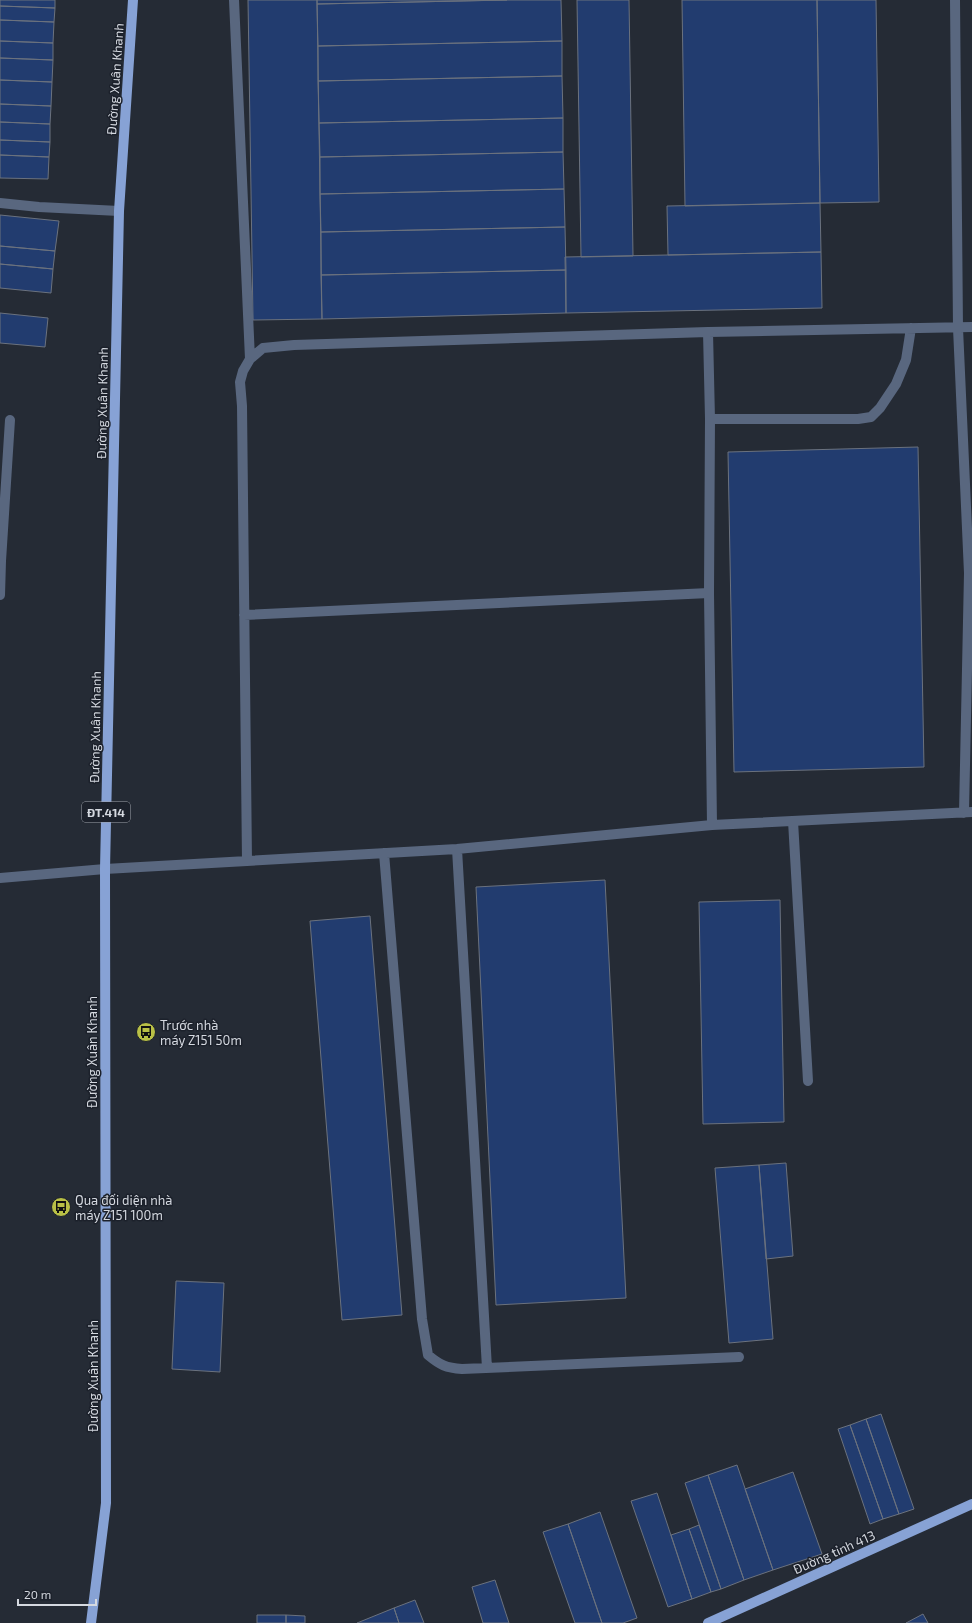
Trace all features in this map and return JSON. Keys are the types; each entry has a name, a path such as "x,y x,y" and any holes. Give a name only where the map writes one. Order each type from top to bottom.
{"main road":[{"name":"Đường Xuân Khanh","path":"91,1623 106,1503 105,869 119,211 133,0"},
{"name":"Đường tỉnh 413","path":"708,1623 972,1504"}],"street":[{"path":"234,0 250,359"},
{"path":"0,878 105,869 457,849 712,825 968,812 971,573 958,328 955,0"},
{"path":"0,203 40,207 119,211"},
{"path":"247,861 242,406 240,382 243,371 250,359 263,348 294,345 708,332 972,327"},
{"path":"710,419 858,419 871,417 880,408 896,384 906,360 911,328"},
{"path":"708,332 710,419 709,593 712,825"},
{"path":"0,595 10,420"},
{"path":"244,615 709,593"},
{"path":"793,821 808,1080"},
{"path":"457,849 487,1368"},
{"path":"384,853 422,1319 428,1355 440,1364 449,1368 487,1368 739,1357"}],"building":[{"path":"0,0 55,0 55,8 0,6"},
{"path":"248,0 317,0 322,319 253,320"},
{"path":"317,0 507,0 317,4"},
{"path":"561,0 562,41 318,46 317,4"},
{"path":"577,0 629,0 633,256 581,257"},
{"path":"682,0 817,0 820,203 685,206"},
{"path":"817,0 876,0 879,202 820,203"},
{"path":"0,6 55,8 54,22 0,20"},
{"path":"0,20 54,22 53,43 0,41"},
{"path":"0,41 53,43 53,60 0,58"},
{"path":"562,41 562,76 318,81 318,46"},
{"path":"0,58 53,60 52,82 0,80"},
{"path":"562,76 563,118 319,123 318,81"},
{"path":"0,80 52,82 51,106 0,104"},
{"path":"0,104 51,106 50,124 0,122"},
{"path":"563,118 563,152 320,157 319,123"},
{"path":"0,122 50,124 50,142 0,140"},
{"path":"0,140 50,142 49,157 0,155"},
{"path":"563,152 564,189 320,194 320,157"},
{"path":"0,155 49,157 48,179 0,178"},
{"path":"564,189 565,227 321,232 320,194"},
{"path":"820,203 821,252 668,255 667,206"},
{"path":"0,215 59,221 55,251 0,246"},
{"path":"565,227 566,270 321,275 321,232"},
{"path":"0,246 55,251 53,269 0,264"},
{"path":"821,252 822,308 566,313 565,257"},
{"path":"0,264 53,269 51,293 0,288"},
{"path":"566,270 566,313 322,319 321,275"},
{"path":"0,313 48,318 45,347 0,343"},
{"path":"918,447 924,767 734,772 728,452"},
{"path":"605,880 626,1298 496,1305 476,887"},
{"path":"780,900 784,1122 703,1124 699,902"},
{"path":"370,916 402,1315 342,1320 310,921"},
{"path":"786,1163 793,1256 766,1259 759,1165"},
{"path":"759,1165 773,1339 729,1343 715,1168"},
{"path":"176,1281 224,1283 220,1372 172,1369"},
{"path":"881,1414 914,1509 899,1514 866,1419"},
{"path":"866,1419 899,1514 883,1519 850,1425"},
{"path":"850,1425 883,1519 870,1524 838,1429"},
{"path":"737,1465 773,1570 744,1580 708,1475"},
{"path":"793,1472 822,1554 773,1570 745,1489"},
{"path":"708,1475 744,1580 721,1589 685,1483"},
{"path":"657,1493 692,1599 668,1607 631,1501"},
{"path":"600,1512 637,1618 623,1623 602,1623 568,1524"},
{"path":"568,1524 602,1623 575,1623 543,1532"},
{"path":"699,1525 721,1589 711,1592 689,1529"},
{"path":"689,1529 711,1592 692,1599 671,1535"},
{"path":"495,1580 509,1623 483,1623 472,1587"},
{"path":"415,1600 424,1623 399,1623 394,1608"},
{"path":"394,1608 399,1623 357,1623"},
{"path":"923,1614 928,1623 906,1623"},
{"path":"257,1615 286,1615 286,1623 257,1623"},
{"path":"286,1615 305,1616 305,1623 286,1623"}],"place":[{"name":"Trước nhà máy Z151 50m","path":"146,1032"},
{"name":"Qua đối diện nhà máy Z151 100m","path":"61,1207"}]}
